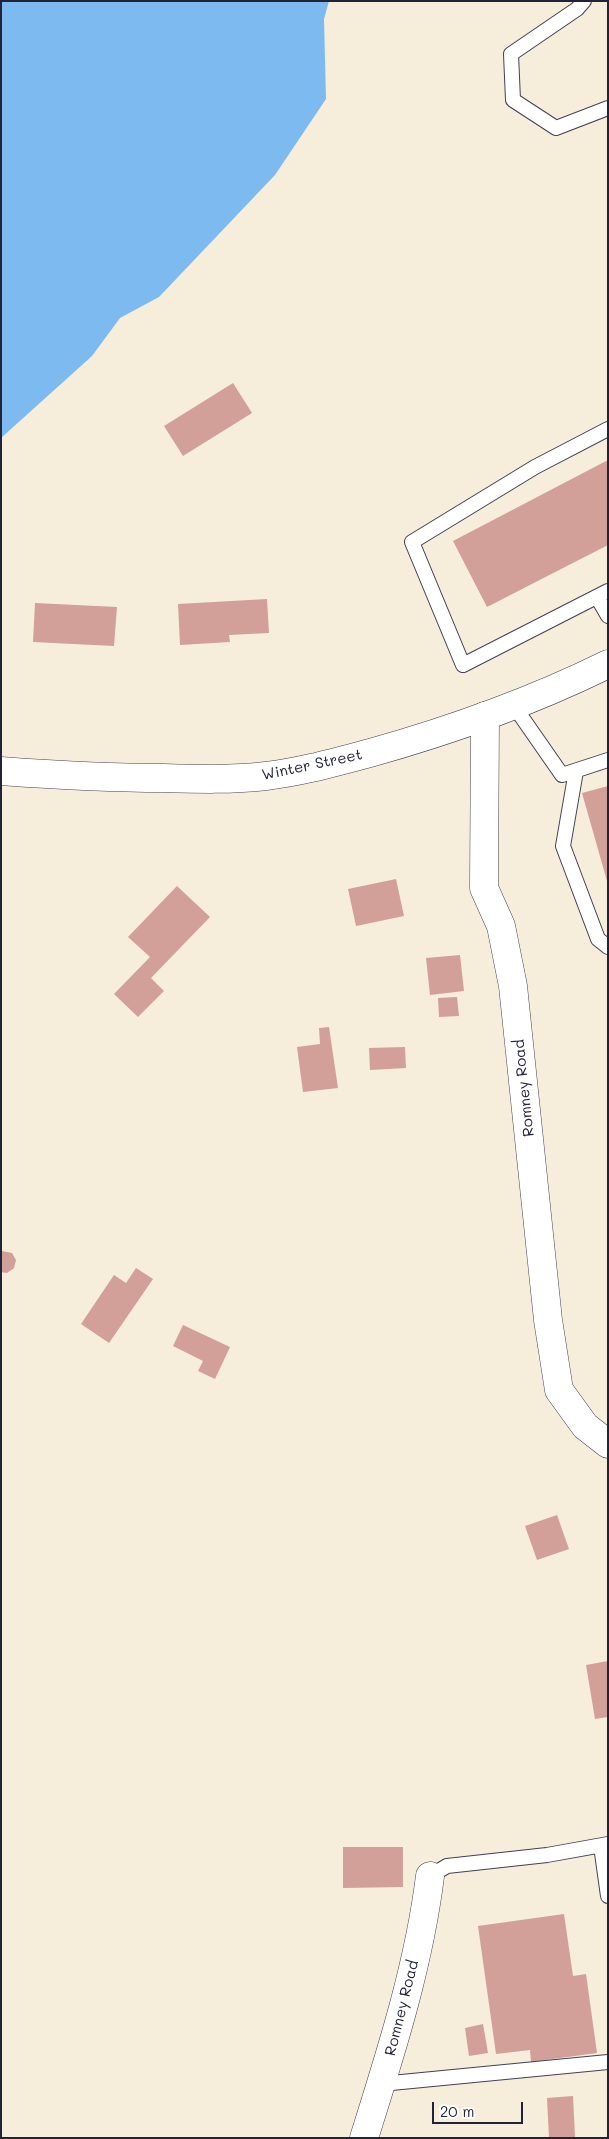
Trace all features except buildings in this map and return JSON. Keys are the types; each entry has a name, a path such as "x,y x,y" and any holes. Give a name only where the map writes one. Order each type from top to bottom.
{"street":[{"name":"Winter Street","path":"1,770 91,777 229,779 268,776 346,759 446,730 514,706 608,664"},
{"name":"Romney Road","path":"485,716 484,888 501,926 513,986 548,1320 559,1390 585,1426 608,1444"},
{"name":"Romney Road","path":"364,2138 400,2020 426,1906 430,1876"}],"lane":[{"path":"584,1 577,10 511,54 514,100 556,128 608,108"},
{"path":"608,429 534,467 412,542 463,665 603,594 608,616"},
{"path":"514,706 562,775 608,760"},
{"path":"576,771 563,846 598,939 608,947"},
{"path":"430,1876 447,1866 547,1855 605,1845 608,1896"},
{"path":"381,2084 608,2062"}],"water":[{"path":"1,1 329,1 324,19 326,99 275,175 159,297 120,318 92,356 1,438"}]}
